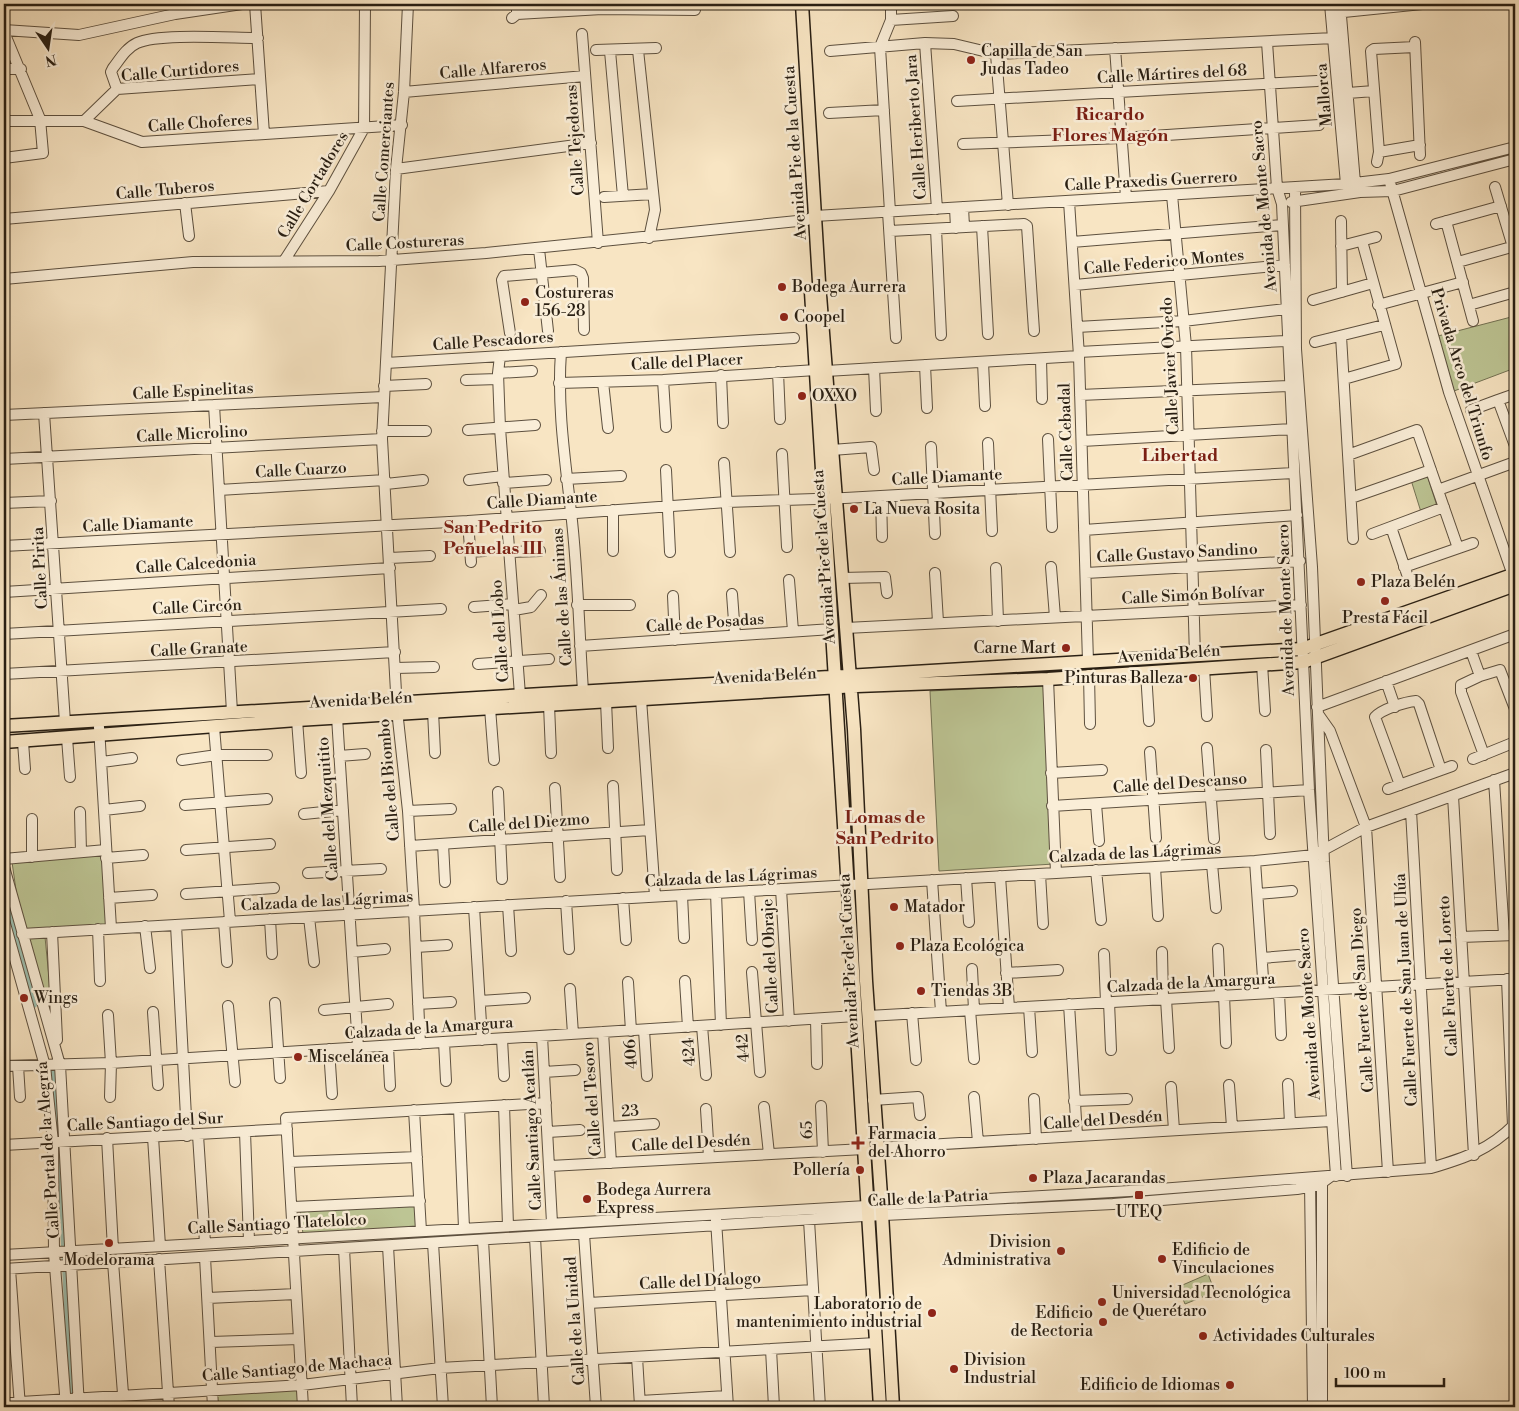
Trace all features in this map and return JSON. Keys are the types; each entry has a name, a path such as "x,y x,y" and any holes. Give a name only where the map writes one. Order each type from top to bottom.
{"main road":[{"name":"Avenida Pie de la Cuesta","path":"796,4 830,499 832,629 846,885 873,1100 868,1210 880,1407"},
{"name":"Avenida Pie de la Cuesta","path":"802,4 811,218"},
{"name":"Avenida Pie de la Cuesta","path":"821,371 832,450 830,499 842,578 850,681 860,884 862,1016 870,1149 882,1210 893,1407"},
{"name":"Avenida Belén","path":"850,681 1048,679 1262,664 1308,654 1515,579"},
{"name":"Avenida Belén","path":"4,726 232,712 398,708 433,712 641,699 1088,662 1195,656 1308,654"},
{"name":"Avenida Belén","path":"4,742 337,717 398,708 520,695 835,682"}],"street":[{"path":"4,158 43,153 40,119 4,31 79,34 175,14 242,4"},
{"path":"255,4 264,134"},
{"name":"Calle Cortadores","path":"284,261 329,191 364,128 365,4"},
{"name":"Calle Comerciantes","path":"386,363 396,169 402,125 408,4"},
{"path":"891,4 891,20 880,47 896,338"},
{"path":"1336,8 1422,4"},
{"path":"515,12 681,6 695,10"},
{"name":"Mallorca","path":"1336,8 1334,38 1351,183"},
{"name":"Mallorca","path":"1336,8 1348,93 1345,119"},
{"path":"891,20 953,16"},
{"name":"Calle Tejedoras","path":"582,34 598,243"},
{"path":"117,89 111,72 112,68 129,48 138,42 168,38 258,38"},
{"path":"830,51 926,43 954,44 996,54 1334,38"},
{"name":"Avenida de Monte Sacro","path":"1267,42 1272,128 1277,188 1281,202 1285,265 1286,341 1301,605 1317,710 1325,847 1331,1120 1327,1178 1322,1407"},
{"name":"Calle Heriberto Jara","path":"926,43 937,209"},
{"path":"1415,44 1420,150 1378,157 1374,91 1371,51 1374,49 1415,44"},
{"path":"596,50 656,48"},
{"path":"1115,48 1126,197"},
{"path":"638,50 655,210 661,228 667,236"},
{"path":"610,51 623,196"},
{"path":"996,54 1008,205"},
{"path":"4,69 21,69"},
{"name":"Calle Alfareros","path":"404,92 586,76"},
{"name":"Calle Curtidores","path":"84,121 117,89 260,79"},
{"name":"Calle Mártires del 68","path":"957,101 1317,81"},
{"path":"1348,93 1374,91"},
{"path":"829,113 884,110"},
{"name":"Calle Choferes","path":"4,121 40,119 84,121 142,142 402,125"},
{"path":"963,144 1122,138 1319,125"},
{"path":"396,169 590,142"},
{"name":"Calle Praxedis Guerrero","path":"811,218 889,219 937,209 1351,183 1389,179 1515,147"},
{"path":"1281,202 1296,202 1360,192 1393,191 1515,159"},
{"name":"Privada Arco del Triunfo","path":"1389,179 1448,392 1515,579"},
{"path":"1458,262 1514,247 1496,187"},
{"name":"Avenida de Monte Sacro","path":"1295,188 1296,349 1312,568 1308,654 1309,790 1347,1176"},
{"name":"Calle Tuberos","path":"4,219 329,191"},
{"path":"604,197 653,194"},
{"name":"Calle Javier Oviedo","path":"1172,195 1186,346 1195,656"},
{"name":"Calle Cebadal","path":"1069,201 1079,354 1088,662"},
{"path":"185,202 189,236"},
{"path":"1436,224 1501,206"},
{"path":"959,208 960,227"},
{"path":"649,238 655,210"},
{"name":"Calle Costureras","path":"4,279 193,262 392,260 538,249 667,236 811,218"},
{"path":"889,219 936,229 1024,224 1027,226 1034,330"},
{"path":"1341,220 1342,292"},
{"path":"1446,221 1473,322"},
{"path":"1072,242 1282,225"},
{"path":"982,226 988,334"},
{"path":"936,229 941,335"},
{"path":"1341,246 1376,237"},
{"path":"1344,379 1396,364 1378,305 1362,241"},
{"path":"538,249 548,331"},
{"name":"Calle Federico Montes","path":"1075,285 1179,277 1285,265"},
{"path":"510,333 502,280 504,276 575,270 581,273 584,278 584,330"},
{"path":"1378,305 1463,282"},
{"path":"1313,300 1373,284"},
{"path":"1469,305 1515,292"},
{"path":"1077,327 1184,321 1286,310"},
{"path":"1315,342 1384,325"},
{"path":"1341,336 1354,539"},
{"name":"Calle Pescadores","path":"386,363 794,338"},
{"name":"Calle del Placer","path":"559,383 663,380 721,375 1041,359 1079,354 1186,346 1286,341"},
{"name":"Calle de las Ánimas","path":"561,352 559,383 566,479 571,512 583,691"},
{"name":"Calle del Lobo","path":"500,356 498,376 503,480 520,695"},
{"path":"1041,359 1042,399"},
{"path":"984,362 985,406"},
{"name":"Calle del Biombo","path":"386,363 382,435 398,708 408,811 420,1044"},
{"path":"924,365 927,408"},
{"path":"874,368 876,411"},
{"path":"466,380 532,371"},
{"path":"778,372 780,419"},
{"path":"721,375 723,423"},
{"path":"663,380 666,426"},
{"path":"603,382 608,428"},
{"name":"Calle Espinelitas","path":"4,415 214,405 384,391 426,384"},
{"path":"1080,395 1289,386"},
{"path":"1471,410 1515,394"},
{"path":"1498,400 1515,442"},
{"path":"214,405 232,712"},
{"name":"Calle Pirita","path":"44,413 52,501 58,630 65,722"},
{"path":"468,430 534,425"},
{"path":"1082,441 1292,429"},
{"path":"1348,455 1417,430 1458,548"},
{"name":"Calle Microlino","path":"4,459 216,448 426,431"},
{"path":"1048,439 1052,527"},
{"path":"988,443 992,530"},
{"path":"832,450 871,447 874,470"},
{"path":"931,447 935,534"},
{"path":"782,454 786,499 787,547"},
{"path":"1438,490 1515,462"},
{"path":"724,463 730,552"},
{"path":"666,470 670,552"},
{"path":"1351,498 1431,470"},
{"name":"Calle Diamante","path":"4,546 468,521 669,505 786,499 830,499 1083,483 1294,473"},
{"path":"566,479 621,476"},
{"name":"Calle Cuarzo","path":"219,490 423,480"},
{"path":"469,480 546,480"},
{"path":"881,496 882,537"},
{"path":"4,503 52,501"},
{"path":"1372,534 1444,507"},
{"path":"613,510 613,552"},
{"path":"1084,530 1297,515"},
{"path":"468,521 470,557 484,551"},
{"path":"1391,527 1410,583"},
{"path":"1404,567 1473,543"},
{"path":"510,552 540,551"},
{"name":"Calle Calcedonia","path":"4,592 390,563 430,556"},
{"name":"Calle Gustavo Sandino","path":"1086,573 1300,561"},
{"path":"1052,567 1055,617"},
{"path":"996,568 998,621"},
{"path":"935,573 938,622"},
{"path":"842,578 885,577 887,593"},
{"path":"789,580 794,631"},
{"path":"732,594 735,635"},
{"path":"474,607 531,608 541,595"},
{"path":"673,596 675,640"},
{"path":"577,605 630,605"},
{"name":"Calle Simón Bolívar","path":"1087,616 1301,605"},
{"name":"Calle Circón","path":"4,634 441,609"},
{"path":"846,628 1087,616"},
{"name":"Calle de Posadas","path":"580,646 832,629"},
{"path":"1317,710 1386,681 1515,634"},
{"path":"1471,651 1480,676"},
{"name":"Calle Granate","path":"4,674 229,663 395,652"},
{"path":"478,664 549,659"},
{"path":"1262,664 1265,711"},
{"path":"396,668 434,667"},
{"path":"1204,668 1207,716"},
{"path":"1484,755 1460,688 1462,684 1500,670 1515,709"},
{"path":"1146,672 1149,721"},
{"path":"1089,675 1090,724"},
{"path":"1048,679 1056,873"},
{"path":"1386,681 1395,707"},
{"path":"641,699 655,896"},
{"path":"606,701 608,748"},
{"path":"1400,785 1375,718 1377,714 1395,707 1418,702 1441,770"},
{"path":"548,704 551,753"},
{"path":"490,708 494,760"},
{"name":"Calle Fuerte de San Diego","path":"1317,710 1330,731 1366,827 1388,1172"},
{"path":"433,712 435,753"},
{"name":"Calle del Mezquitito","path":"337,717 358,1048"},
{"path":"100,720 111,928"},
{"path":"297,720 302,773"},
{"path":"214,727 228,892 227,962"},
{"path":"67,738 70,777"},
{"path":"23,742 25,769"},
{"path":"1473,759 1515,742"},
{"path":"1207,748 1214,838"},
{"path":"1266,750 1270,834"},
{"path":"1150,752 1156,838"},
{"path":"182,760 217,754 267,755"},
{"path":"339,756 365,754"},
{"path":"102,762 132,758"},
{"path":"1388,789 1452,766"},
{"path":"1051,773 1102,770"},
{"path":"1314,855 1325,847 1366,827 1515,773"},
{"path":"1494,780 1504,935"},
{"path":"613,786 617,870"},
{"path":"555,788 560,877"},
{"name":"Calle del Descanso","path":"1052,806 1153,798 1309,790"},
{"path":"498,792 502,879"},
{"name":"Calle Fuerte de Loreto","path":"1453,796 1474,1155"},
{"path":"185,805 267,799"},
{"path":"1096,804 1100,841"},
{"path":"104,810 140,806"},
{"path":"408,811 451,809"},
{"path":"304,814 343,810"},
{"name":"Calle Fuerte de San Juan de Ulúa","path":"1411,811 1431,1168"},
{"path":"80,812 81,852"},
{"path":"32,819 32,857"},
{"name":"Calle del Diezmo","path":"410,846 650,830"},
{"path":"186,850 270,844"},
{"path":"443,844 445,882"},
{"path":"4,859 81,852 143,855"},
{"name":"Calzada de las Lágrimas","path":"22,934 1212,864 1314,855"},
{"path":"1255,861 1264,993"},
{"path":"1212,864 1216,908"},
{"path":"1155,867 1158,916"},
{"name":"Calle Portal de la Alegría","path":"4,868 59,1062 66,1141 78,1402"},
{"path":"308,873 381,869"},
{"path":"1096,870 1101,920"},
{"path":"1040,874 1043,924"},
{"path":"1000,876 1009,1008"},
{"path":"966,878 969,922"},
{"path":"932,880 941,1012"},
{"path":"186,894 274,888"},
{"name":"Calle del Obraje","path":"781,889 789,1021"},
{"path":"749,891 752,940"},
{"path":"1258,894 1292,891"},
{"path":"716,892 721,1025"},
{"path":"682,894 684,938"},
{"path":"109,898 152,895"},
{"path":"623,898 626,940"},
{"path":"566,901 569,948"},
{"path":"508,905 511,951"},
{"path":"474,907 482,1040"},
{"path":"309,917 314,962"},
{"path":"270,919 272,954"},
{"name":"Calle Portal de la Alegría","path":"4,920 45,1066 53,1142 54,1253 66,1403"},
{"path":"176,925 182,1059 205,1243"},
{"path":"145,926 150,968"},
{"path":"98,929 100,981"},
{"path":"52,932 59,1062"},
{"path":"1461,937 1515,934"},
{"path":"416,947 446,944"},
{"path":"352,952 385,949"},
{"path":"1218,949 1226,1043"},
{"path":"1162,952 1169,1048"},
{"path":"1104,954 1111,1050"},
{"path":"1262,958 1298,954"},
{"path":"972,969 974,1059"},
{"path":"1006,973 1058,970"},
{"name":"442","path":"752,972 760,1072"},
{"path":"1511,979 1514,1125"},
{"name":"Calzada de la Amargura","path":"4,1066 45,1066 59,1062 111,1063 182,1059 862,1016 1511,979"},
{"path":"685,981 688,1027"},
{"path":"628,982 631,1030"},
{"path":"570,989 573,1034"},
{"path":"1279,993 1281,1035"},
{"path":"480,1001 525,998"},
{"path":"418,1004 451,1002"},
{"path":"274,1003 280,1078"},
{"path":"324,1010 388,1004"},
{"path":"1069,1004 1077,1136"},
{"path":"228,1006 235,1082"},
{"path":"1029,1006 1032,1052"},
{"path":"153,1012 158,1085"},
{"path":"912,1013 916,1060"},
{"path":"108,1015 111,1063 110,1097"},
{"path":"816,1019 817,1064"},
{"name":"424","path":"702,1026 706,1075"},
{"name":"406","path":"644,1030 647,1076"},
{"name":"Calle del Tesoro","path":"603,1032 611,1163"},
{"name":"Calle Santiago Acatlán","path":"542,1036 552,1223"},
{"path":"502,1039 504,1076"},
{"path":"444,1042 446,1081"},
{"path":"388,1046 390,1086"},
{"path":"329,1049 332,1094"},
{"path":"18,1066 20,1097"},
{"path":"544,1072 575,1070"},
{"path":"1288,1084 1290,1123"},
{"path":"1229,1086 1232,1127"},
{"path":"1171,1087 1174,1130"},
{"path":"873,1100 918,1097 920,1115"},
{"path":"974,1097 978,1142"},
{"path":"1034,1099 1036,1139"},
{"path":"1074,1101 1127,1099"},
{"path":"303,1407 293,1207 286,1118 546,1103"},
{"path":"504,1105 508,1226"},
{"name":"65","path":"820,1106 823,1152"},
{"path":"764,1107 769,1154"},
{"path":"459,1108 464,1228"},
{"path":"706,1109 709,1157"},
{"path":"414,1110 421,1231"},
{"name":"Calle del Desdén","path":"550,1166 823,1152 1331,1120"},
{"name":"23","path":"609,1128 654,1124"},
{"name":"Calle de la Patria","path":"552,1223 716,1214 882,1210 1147,1190 1310,1182 1327,1178 1431,1168 1474,1155 1496,1141 1514,1125"},
{"name":"Calle Santiago del Sur","path":"4,1145 107,1138 193,1136 287,1129"},
{"path":"548,1132 580,1130"},
{"path":"244,1132 249,1241"},
{"path":"153,1137 160,1246"},
{"path":"107,1138 113,1249"},
{"path":"290,1162 417,1157"},
{"path":"1310,1182 1313,1407"},
{"path":"293,1207 420,1201"},
{"name":"Calle de la Patria","path":"535,1237 809,1220 868,1210"},
{"path":"716,1214 728,1407"},
{"path":"809,1220 820,1407"},
{"name":"Calle Santiago Tlatelolco","path":"4,1256 552,1223"},
{"name":"Calle de la Unidad","path":"584,1234 596,1407"},
{"path":"535,1237 544,1407"},
{"name":"Calle Santiago Tlatelolco","path":"7,1269 535,1237"},
{"path":"483,1240 492,1407"},
{"path":"433,1243 443,1407"},
{"path":"388,1246 397,1407"},
{"path":"344,1248 352,1407"},
{"path":"205,1257 213,1407"},
{"path":"159,1260 169,1407"},
{"path":"113,1262 124,1407"},
{"path":"7,1269 20,1405"},
{"name":"Calle del Díalogo","path":"589,1302 813,1290"},
{"path":"208,1298 296,1294"},
{"path":"211,1342 299,1339"},
{"name":"Calle Santiago de Machaca","path":"4,1403 20,1405 66,1403 123,1395 302,1385 440,1368 876,1343"},
{"path":"771,1349 774,1407"},
{"path":"637,1357 640,1404 683,1403 727,1396"}],"green space":[{"path":"1515,316 1515,368 1454,391 1438,336"},
{"path":"1427,475 1437,506 1421,512 1411,480"},
{"path":"1046,685 1054,864 939,871 930,691"},
{"path":"107,853 111,926 22,932 12,862"},
{"path":"45,937 55,1039 26,939"},
{"path":"420,1201 419,1228 303,1234 300,1210"},
{"path":"1208,1274 1215,1292 1185,1304 1178,1287"},
{"path":"299,1389 301,1407 218,1407 217,1393"}],"waterway":[{"path":"4,892 33,1004"},
{"path":"52,1068 59,1139"},
{"path":"60,1148 70,1344 70,1391"}],"place":[{"name":"Capilla de San Judas Tadeo","path":"971,60"},
{"name":"Bodega Aurrera","path":"782,287"},
{"name":"Costureras 156-28","path":"525,302"},
{"name":"Coopel","path":"784,317"},
{"name":"OXXO","path":"802,396"},
{"name":"La Nueva Rosita","path":"854,509"},
{"name":"Plaza Belén","path":"1361,582"},
{"name":"Presta Fácil","path":"1385,601"},
{"name":"Carne Mart","path":"1066,648"},
{"name":"Pinturas Balleza","path":"1193,678"},
{"name":"Matador","path":"894,907"},
{"name":"Plaza Ecológica","path":"900,946"},
{"name":"Tiendas 3B","path":"921,991"},
{"name":"Wings","path":"24,998"},
{"name":"Miscelánea","path":"298,1057"},
{"name":"Farmacia del Ahorro","path":"858,1143"},
{"name":"Pollería","path":"860,1170"},
{"name":"Plaza Jacarandas","path":"1033,1178"},
{"name":"UTEQ","path":"1139,1195"},
{"name":"Bodega Aurrera Express","path":"587,1199"},
{"name":"Modelorama","path":"109,1243"},
{"name":"Division Administrativa","path":"1061,1251"},
{"name":"Edificio de Vinculaciones","path":"1162,1259"},
{"name":"Universidad Tecnológica de Querétaro","path":"1102,1302"},
{"name":"Laboratorio de mantenimiento industrial","path":"932,1313"},
{"name":"Edificio de Rectoria","path":"1103,1322"},
{"name":"Actividades Culturales","path":"1203,1336"},
{"name":"Division Industrial","path":"954,1369"},
{"name":"Edificio de Idiomas","path":"1230,1385"}],"district":[{"name":"Ricardo Flores Magón","path":"1110,124"},
{"name":"Libertad","path":"1180,455"},
{"name":"San Pedrito Peñuelas III","path":"493,537"},
{"name":"Lomas de San Pedrito","path":"885,828"}]}
